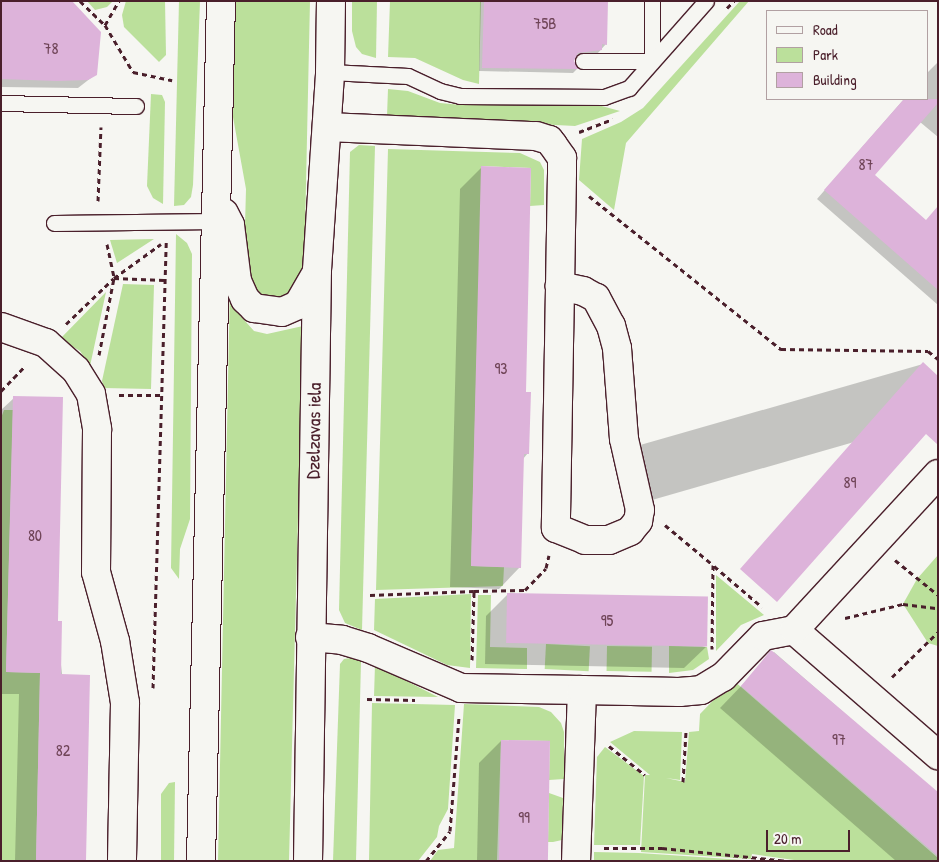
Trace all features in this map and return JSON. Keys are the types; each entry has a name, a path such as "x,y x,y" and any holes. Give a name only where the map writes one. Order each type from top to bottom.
{"street":[{"path":"201,861 221,1"},
{"name":"Dzelzavas iela","path":"308,861 317,270 330,72 331,1"},
{"path":"326,127 536,136 549,140 562,158 556,528 585,540 616,538 638,522 640,503 624,439 617,348 611,326 592,295 560,286"},
{"path":"216,210 230,225 237,281 245,299 254,308 282,312 298,305 317,270"},
{"path":"1,327 46,343 76,370 91,394 97,429 96,572 115,641 125,703 122,861"},
{"path":"310,638 342,640 368,648 461,688 701,690 723,677 763,636 794,630 938,474"},
{"path":"794,630 870,698 938,755"},
{"path":"576,854 582,690"}],"lane":[{"path":"652,1 652,61"},
{"path":"330,72 408,76 440,91 460,96 604,97 629,88 706,1"},
{"path":"583,61 652,61"},
{"path":"1,103 136,106"},
{"path":"54,223 102,222 216,210"}],"path":[{"path":"80,1 104,25 133,72 172,80"},
{"path":"104,25 119,1"},
{"path":"102,105 98,203 114,278 91,394 160,395"},
{"path":"562,173 781,349 928,351 938,359"},
{"path":"152,693 166,234"},
{"path":"1,391 46,343 114,278 166,241"},
{"path":"114,278 164,280"},
{"path":"640,503 764,610"},
{"path":"875,543 938,595"},
{"path":"712,652 713,565"},
{"path":"370,594 474,590"},
{"path":"839,619 903,604 938,608"},
{"path":"870,698 938,632"},
{"path":"683,782 686,731"},
{"path":"606,744 645,775"},
{"path":"576,854 662,848 787,861"}],"green space":[{"path":"87,1 113,1 107,7 95,10"},
{"path":"126,1 165,1 166,55 159,62 124,27 122,15"},
{"path":"179,1 200,1 193,185 191,197 184,205 174,206"},
{"path":"235,1 310,1 304,275 285,300 254,294 244,262 246,189 233,117"},
{"path":"352,1 377,1 376,58 362,54 356,47 352,31"},
{"path":"390,1 481,1 479,84 463,80 415,58 388,57"},
{"path":"740,1 749,1 626,143 614,210 579,180 582,139 621,122 643,108"},
{"path":"388,89 408,91 440,103 461,105 598,105 620,111 575,126 387,116"},
{"path":"151,94 162,95 165,102 163,204 153,198 147,186"},
{"path":"359,145 375,146 362,630 345,623 339,610 350,152"},
{"path":"388,149 520,153 540,162 544,170 544,205 530,206 531,168 482,166 471,566 504,567 503,586 376,590"},
{"path":"176,234 187,243 192,254 190,519 180,549 179,579 171,568"},
{"path":"154,239 117,263 110,240"},
{"path":"123,284 154,285 151,389 104,388 102,381"},
{"path":"230,286 237,312 254,331 267,334 303,326 289,861 218,861"},
{"path":"106,292 90,366 80,351 60,339"},
{"path":"4,410 13,410 6,672 40,673 36,861 1,861 1,418"},
{"path":"938,555 938,646 928,643 903,604 917,579"},
{"path":"716,575 764,615 741,625 716,651"},
{"path":"471,594 470,668 447,665 374,630 375,599"},
{"path":"478,595 491,595 490,647 527,648 527,669 476,668"},
{"path":"546,644 590,646 589,671 545,669"},
{"path":"607,646 652,647 652,672 607,671"},
{"path":"669,646 707,647 709,659 693,670 669,673"},
{"path":"357,657 361,661 356,861 333,861 340,664 344,659"},
{"path":"375,665 438,697 374,696"},
{"path":"733,680 938,858 938,861 801,861 752,854 751,859 641,852 645,775 650,775 610,742 634,731 682,732 680,780 666,778 685,782 689,732 699,731 700,714"},
{"path":"372,703 455,705 448,809 439,826 437,837 418,861 369,861"},
{"path":"464,704 539,707 551,712 561,723 564,732 564,779 549,780 550,741 501,740 497,861 430,861 438,850 454,848"},
{"path":"605,747 644,776 640,845 594,845 597,757"},
{"path":"175,782 174,861 161,861 161,794 169,783"},
{"path":"549,793 563,798 562,840 553,842 548,842"},
{"path":"594,852 639,853 759,861 594,861"}],"building":[{"path":"1,1 72,1 101,32 97,75 88,80 1,79"},
{"path":"484,1 608,1 607,45 602,44 602,50 578,53 574,61 579,69 482,68"},
{"path":"938,99 938,103 875,175 926,220 938,206 938,290 824,190 903,100"},
{"path":"481,166 531,168 526,392 531,392 529,454 524,454 521,568 471,566"},
{"path":"923,362 938,376 938,445 926,434 777,602 740,569"},
{"path":"13,396 63,397 58,621 62,621 61,674 90,675 86,861 36,861 40,673 6,672"},
{"path":"507,593 708,597 707,647 506,643"},
{"path":"771,650 938,792 938,856 741,686"},
{"path":"501,740 550,741 548,861 499,861"}]}
